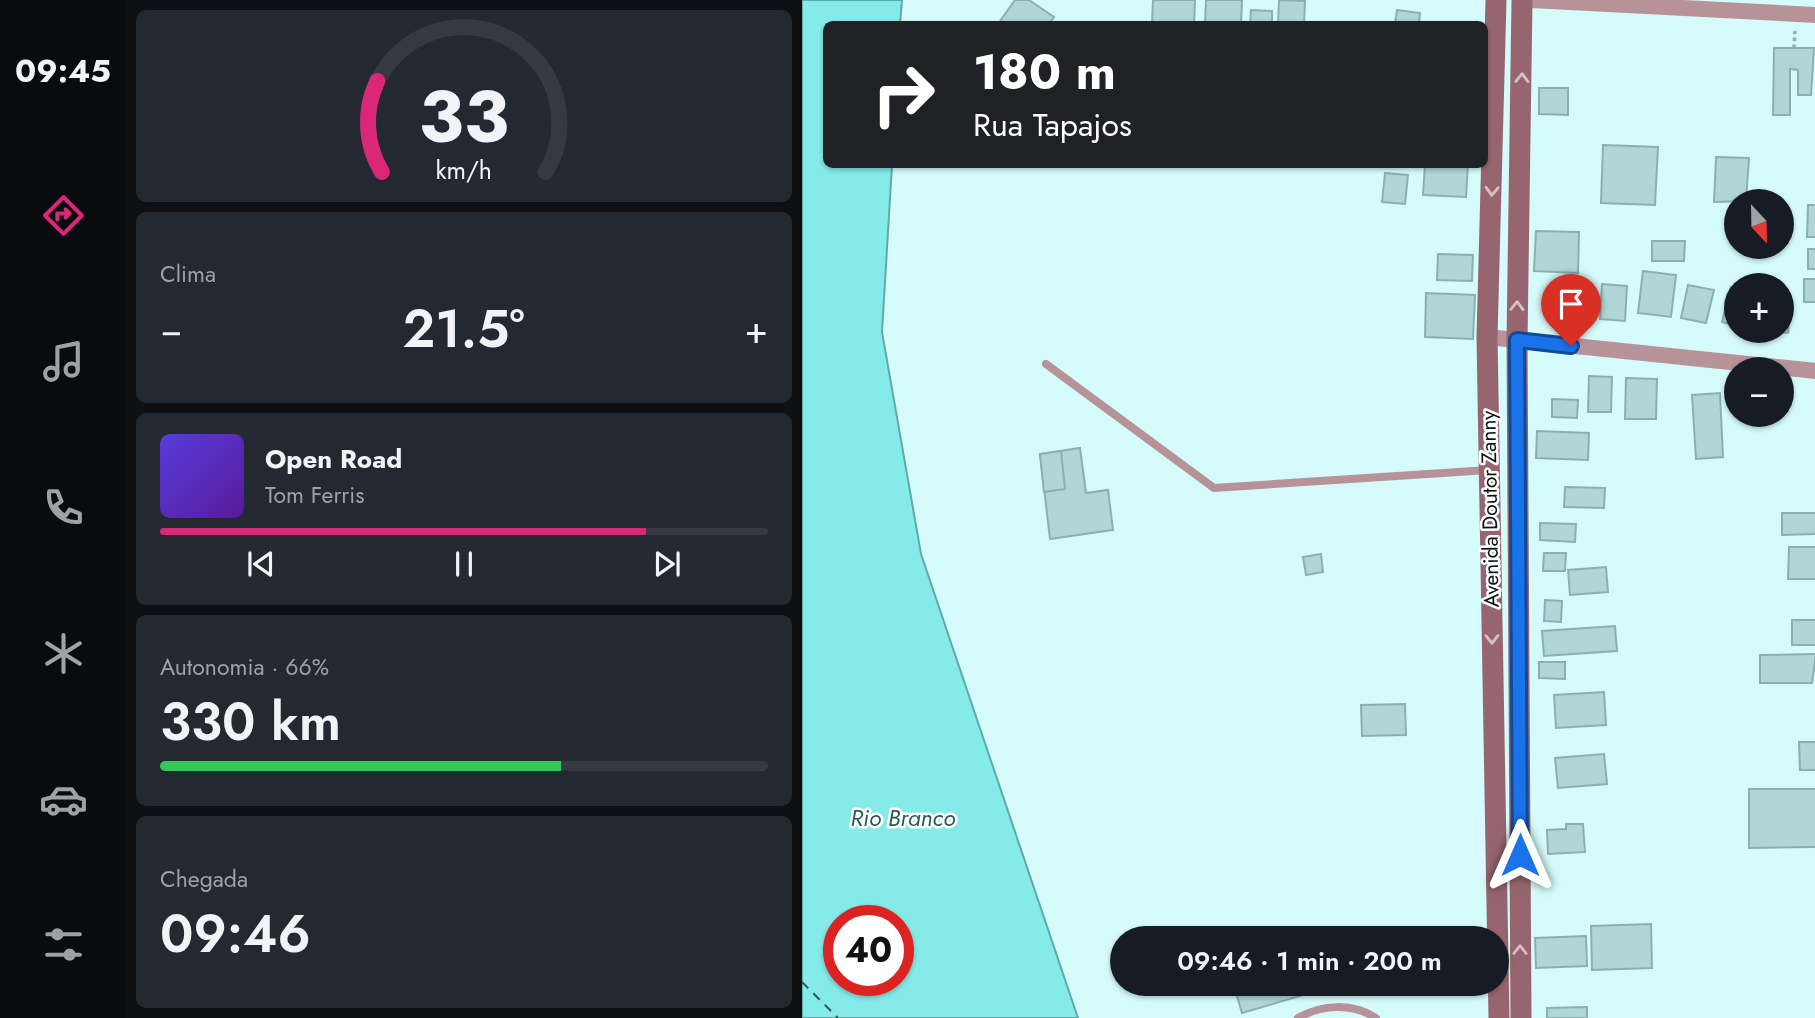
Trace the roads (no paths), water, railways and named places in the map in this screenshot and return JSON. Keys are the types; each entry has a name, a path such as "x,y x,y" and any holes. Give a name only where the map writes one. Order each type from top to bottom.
{"street":[{"name":"Avenida Doutor Zanny","path":"1496,0 1489,136 1487,337 1499,1018"},
{"name":"Avenida Doutor Zanny","path":"1521,1018 1517,340 1522,0"},
{"path":"1531,0 1815,15"},
{"path":"1487,337 1815,371"}],"lane":[{"path":"1046,364 1214,488 1489,470"},
{"path":"1298,1018 1307,1013 1345,1006 1362,1010 1376,1018"}],"water":[{"name":"Rio Branco","path":"802,0 902,0 900,21 823,21 823,168 892,168 882,332 921,554 1078,1018 802,1018"}]}
